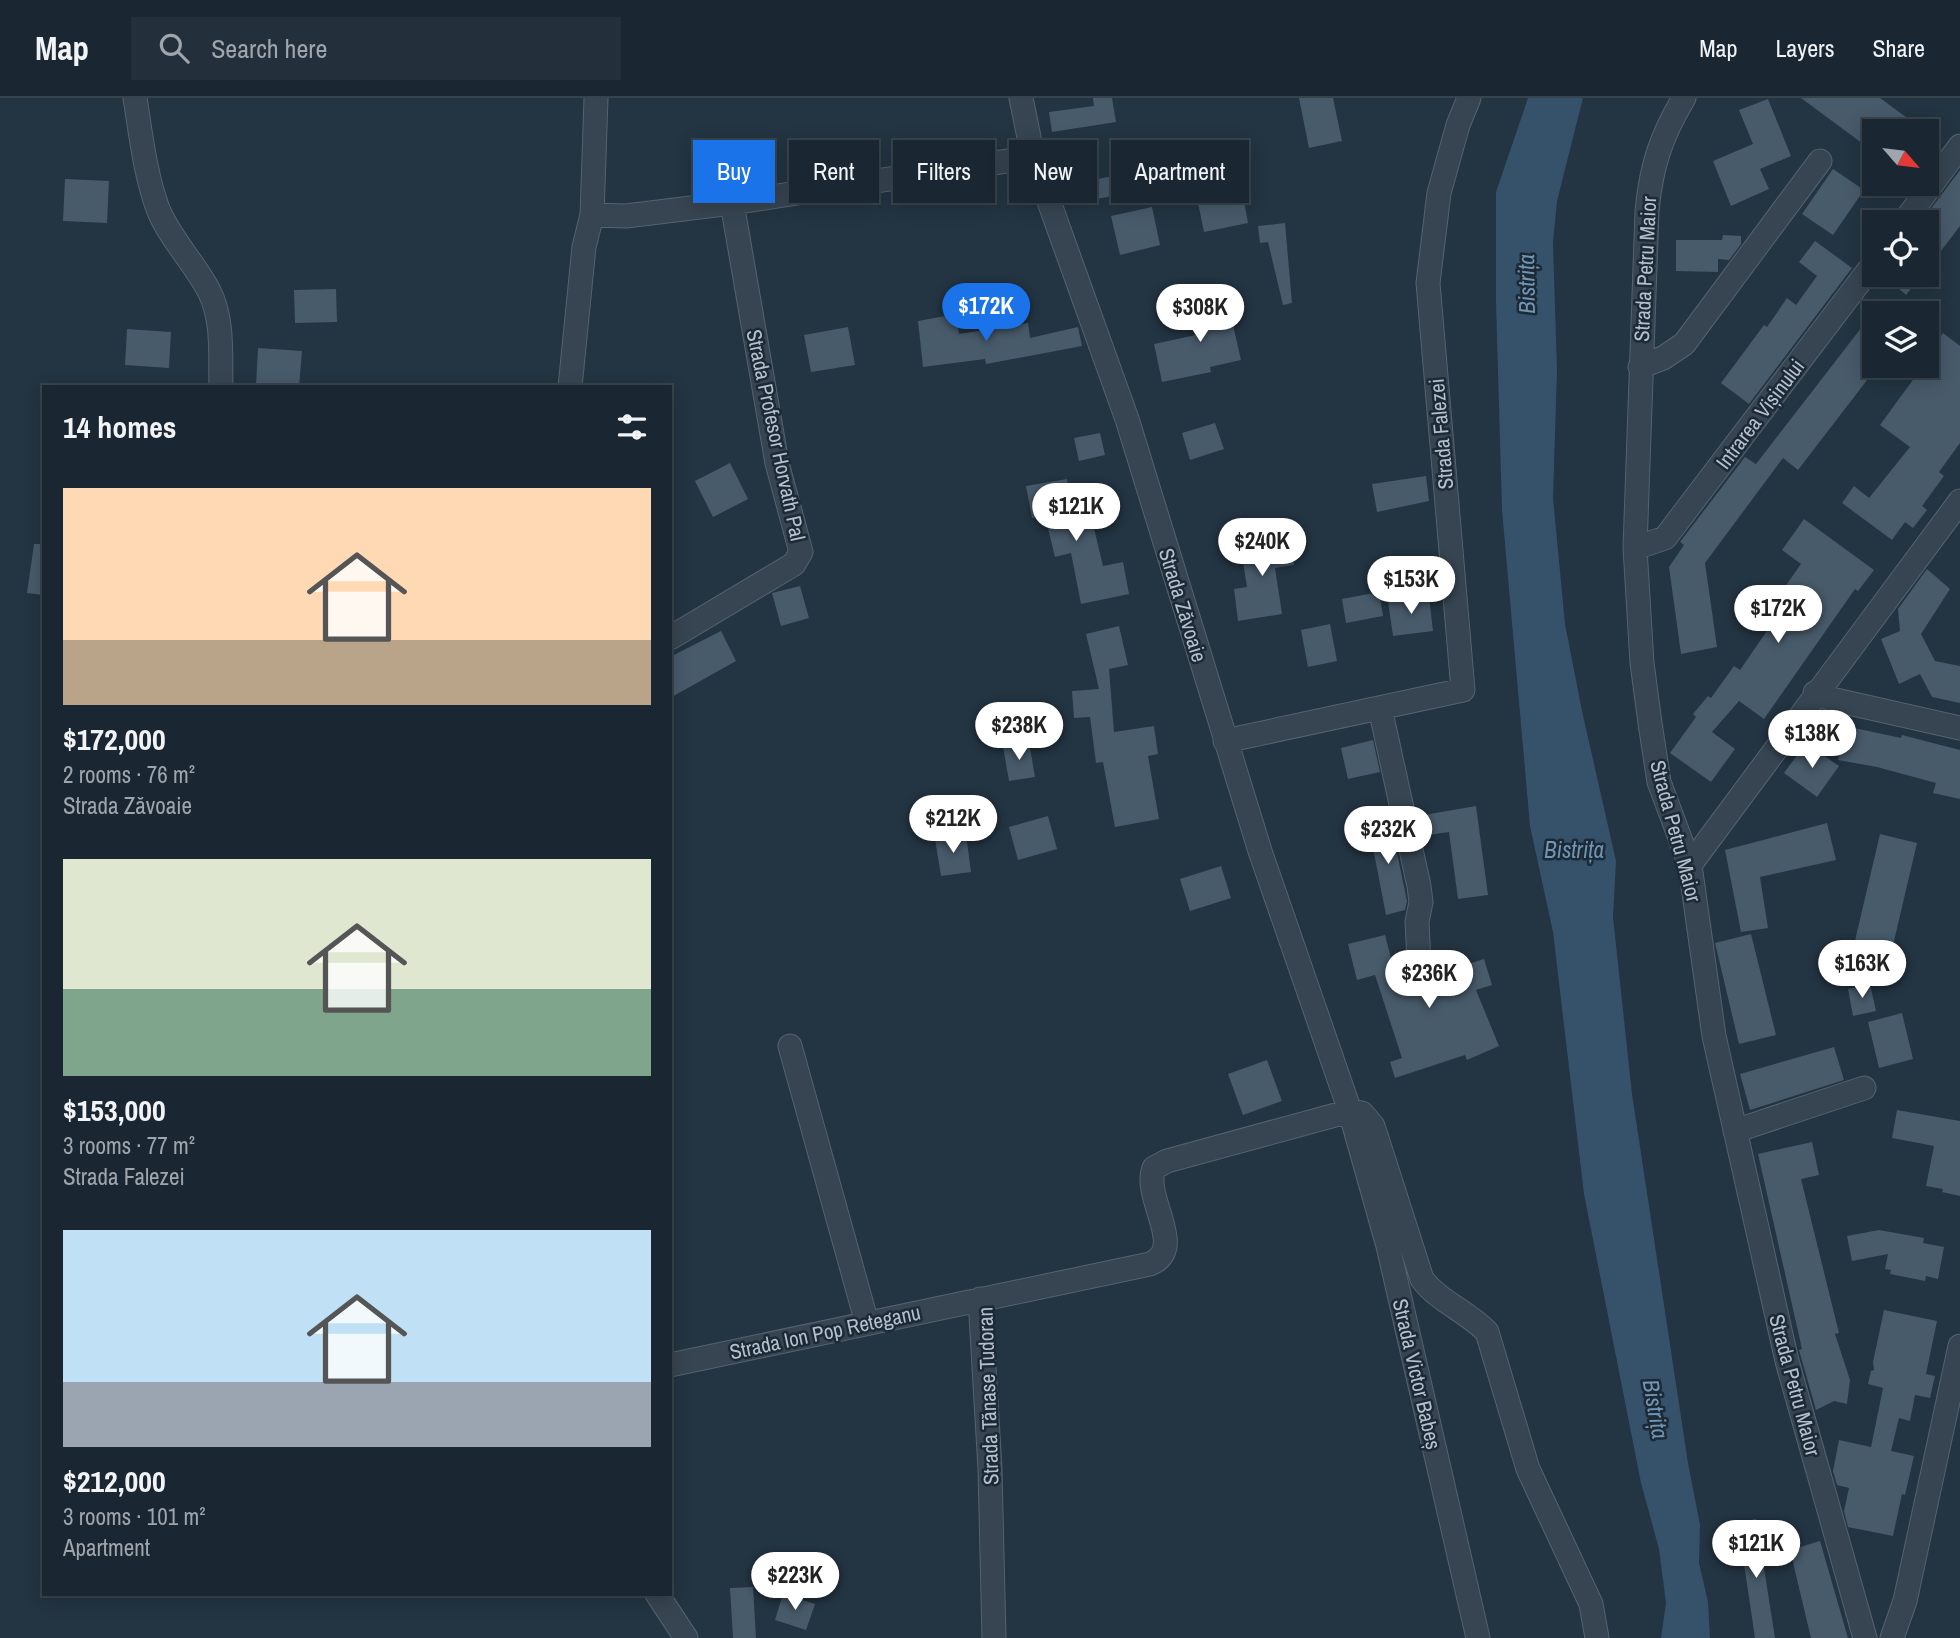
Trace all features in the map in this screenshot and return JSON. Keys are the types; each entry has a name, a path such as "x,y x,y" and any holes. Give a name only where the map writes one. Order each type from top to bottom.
{"street":[{"path":"135,98 151,187 159,211 169,232 204,283 216,308 220,336 221,385"},
{"path":"570,385 584,247 592,215 596,98"},
{"name":"Strada Zăvoaie","path":"1021,98 1030,140"},
{"name":"Strada Falezei","path":"1225,741 1463,690 1428,283 1439,193 1458,125 1469,98"},
{"name":"Strada Petru Maior","path":"1684,98 1651,173 1640,367 1635,548 1642,663 1659,782 1690,865 1714,1036 1787,1360 1865,1638"},
{"path":"1913,210 1960,146"},
{"path":"775,196 1009,161"},
{"path":"1640,367 1663,358 1684,344 1820,161"},
{"path":"592,215 626,216 732,203"},
{"name":"Strada Profesor Horvath Pal","path":"672,637 794,564 801,552 777,463 732,203"},
{"name":"Strada Zăvoaie","path":"1050,203 1127,419 1260,851 1350,1111"},
{"name":"Intrarea Vișinului","path":"1635,548 1665,538 1862,279"},
{"path":"1690,865 1960,501"},
{"path":"1815,693 1960,728"},
{"path":"1380,708 1419,886 1419,962"},
{"path":"790,1046 867,1323"},
{"path":"1735,1131 1864,1088"},
{"path":"1350,1111 1362,1113 1373,1126 1422,1279 1429,1289 1473,1317 1487,1332 1528,1469 1591,1604 1597,1638"},
{"name":"Strada Tănase Tudoran","path":"994,1638 990,1469 980,1299 1156,1261 1165,1252 1166,1245 1152,1183 1154,1168 1167,1161 1350,1111"},
{"name":"Strada Victor Babeș","path":"1350,1111 1388,1246 1478,1638"},
{"name":"Strada Ion Pop Reteganu","path":"672,1365 980,1299"},
{"path":"1892,1638 1905,1601 1950,1439 1960,1346"},
{"path":"658,1596 686,1638"}],"water":[{"name":"Bistrița","path":"1528,98 1583,98 1557,201 1553,243 1557,370 1553,498 1565,624 1616,861 1613,917 1632,1094 1688,1463 1700,1525 1699,1563 1708,1602 1710,1638 1661,1638 1666,1603 1659,1549 1641,1483 1584,1194 1553,932 1530,826 1502,510 1496,302 1496,192"}],"building":[{"path":"1093,98 1112,98 1116,122 1052,132 1049,112 1094,106"},
{"path":"1299,98 1333,98 1342,141 1309,148"},
{"path":"1801,98 1880,98 1909,119 1862,119 1862,143"},
{"path":"1768,99 1791,156 1760,169 1769,189 1731,206 1713,161 1753,144 1739,110"},
{"path":"1833,169 1862,189 1862,193 1833,235 1802,214"},
{"path":"1960,170 1960,226 1939,253 1939,210 1930,210"},
{"path":"1111,176 1111,196 1097,199 1097,179"},
{"path":"65,179 109,181 107,223 63,221"},
{"path":"1198,203 1244,203 1248,223 1204,232"},
{"path":"1152,207 1160,245 1120,255 1111,216"},
{"path":"1285,223 1292,303 1283,305 1268,242 1260,243 1258,226"},
{"path":"1723,235 1741,236 1741,244 1729,260 1718,259 1718,272 1676,271 1676,240 1722,240"},
{"path":"1815,241 1852,268 1749,404 1721,383 1787,298 1796,305 1817,276 1799,262"},
{"path":"1897,287 1912,287 1906,295"},
{"path":"336,289 337,322 295,323 294,290"},
{"path":"1227,299 1241,360 1210,367 1211,372 1162,382 1154,344 1196,335 1190,307"},
{"path":"956,314 959,334 1028,323 1030,338 1078,327 1082,346 986,364 985,359 923,367 918,321"},
{"path":"848,327 855,365 811,372 804,335"},
{"path":"1862,327 1862,378 1869,378 1798,470 1783,458 1705,563 1717,647 1681,654 1669,567 1684,545 1680,542 1745,457 1756,464"},
{"path":"127,329 171,332 169,368 125,365"},
{"path":"1943,333 1960,346 1960,443 1939,472 1944,476 1922,506 1927,510 1913,528 1905,522 1892,540 1842,503 1854,486 1869,498 1910,447 1880,425 1914,378 1939,378 1939,338"},
{"path":"258,348 302,351 299,385 256,385"},
{"path":"1215,423 1224,449 1190,460 1182,433"},
{"path":"1100,433 1105,455 1079,461 1074,438"},
{"path":"730,463 748,499 713,517 695,481"},
{"path":"1426,476 1429,501 1377,512 1372,484"},
{"path":"1067,479 1075,524 1092,520 1103,566 1123,562 1129,594 1081,604 1071,553 1055,557 1045,516 1032,518 1026,486"},
{"path":"1804,519 1874,570 1858,591 1855,589 1764,719 1739,701 1712,732 1735,749 1711,782 1670,753 1696,717 1693,714 1708,696 1711,698 1734,666 1740,670 1771,625 1779,630 1798,602 1782,591 1801,564 1782,550"},
{"path":"1290,536 1294,565 1275,568 1282,614 1238,621 1234,589 1247,587 1240,544"},
{"path":"34,544 42,544 42,595 27,593"},
{"path":"1927,569 1950,589 1921,634 1935,661 1960,666 1960,703 1932,697 1920,674 1899,684 1881,639 1900,631 1898,609"},
{"path":"800,586 809,618 781,626 772,593"},
{"path":"1379,592 1383,616 1346,623 1342,599"},
{"path":"1429,596 1433,631 1393,636 1388,601"},
{"path":"1330,624 1337,661 1308,667 1301,630"},
{"path":"1119,626 1128,665 1109,669 1114,732 1154,726 1158,754 1148,756 1159,819 1115,827 1103,762 1096,763 1090,717 1074,718 1072,691 1099,689 1086,634"},
{"path":"721,631 736,661 672,697 672,656"},
{"path":"1845,726 1901,738 1902,735 1960,750 1960,799 1933,793 1936,783 1838,760"},
{"path":"1373,740 1380,772 1348,779 1341,748"},
{"path":"1029,742 1035,777 1009,781 1003,746"},
{"path":"1806,743 1839,766 1817,797 1784,773"},
{"path":"1476,806 1488,895 1458,899 1449,832 1422,836 1418,816"},
{"path":"1048,816 1057,849 1018,860 1009,827"},
{"path":"1390,819 1407,901 1405,910 1386,915 1368,822"},
{"path":"1827,823 1836,860 1760,877 1768,928 1741,932 1725,850"},
{"path":"966,834 971,872 941,876 935,839"},
{"path":"1880,834 1917,843 1887,971 1850,962"},
{"path":"1221,866 1231,898 1190,911 1180,879"},
{"path":"1751,934 1776,1035 1739,1044 1715,943"},
{"path":"1385,935 1400,993 1439,980 1437,974 1484,959 1492,985 1476,990 1499,1046 1467,1060 1465,1055 1395,1078 1390,1062 1402,1058 1375,975 1357,980 1348,944"},
{"path":"1870,984 1876,1011 1853,1016 1848,989"},
{"path":"1902,1013 1913,1059 1879,1068 1868,1022"},
{"path":"1834,1047 1844,1080 1750,1110 1740,1074"},
{"path":"1267,1060 1282,1101 1243,1115 1228,1074"},
{"path":"1897,1110 1960,1121 1960,1196 1926,1186 1934,1146 1892,1138"},
{"path":"1812,1142 1819,1175 1801,1179 1839,1333 1835,1334 1850,1380 1847,1404 1834,1401 1816,1410 1799,1350 1802,1349 1758,1154"},
{"path":"1879,1230 1924,1238 1923,1243 1944,1247 1938,1279 1926,1276 1925,1281 1890,1274 1891,1270 1885,1269 1888,1254 1852,1261 1847,1236"},
{"path":"1884,1310 1937,1321 1926,1374 1935,1376 1930,1398 1915,1395 1910,1421 1899,1418 1891,1451 1914,1456 1893,1536 1848,1527 1844,1511 1849,1488 1837,1485 1833,1471 1839,1440 1871,1447 1883,1388 1868,1384 1871,1371 1874,1370 1873,1362"},
{"path":"1756,1519 1775,1638 1755,1638 1738,1523"},
{"path":"1820,1541 1848,1638 1811,1638 1790,1550"},
{"path":"753,1587 756,1638 733,1638 730,1588"},
{"path":"783,1594 815,1604 806,1630 775,1620"}]}
